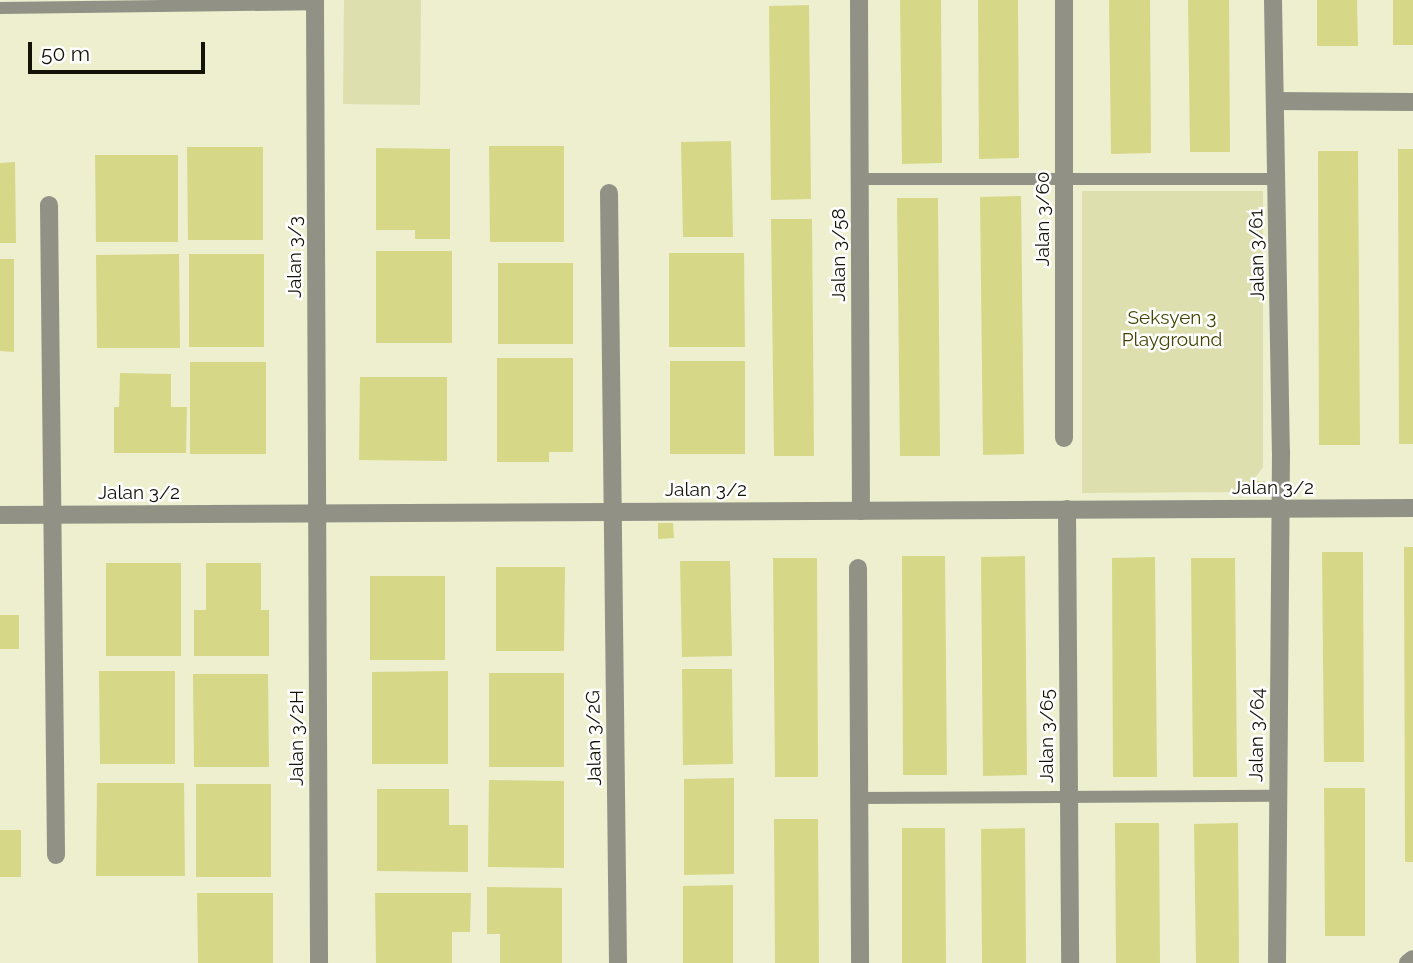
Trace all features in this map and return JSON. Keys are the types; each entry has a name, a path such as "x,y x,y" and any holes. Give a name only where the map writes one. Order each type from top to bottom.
{"street":[{"name":"Jalan 3/58","path":"859,0 861,510"},
{"name":"Jalan 3/60","path":"1064,0 1064,438"},
{"name":"Jalan 3/61","path":"1273,0 1281,509"},
{"name":"Jalan 3/3","path":"315,2 317,513"},
{"path":"1275,101 1413,102"},
{"name":"Jalan 3/2G","path":"609,193 618,963"},
{"path":"49,205 56,855"},
{"name":"Jalan 3/2","path":"0,515 1413,508"},
{"name":"Jalan 3/65","path":"1067,509 1070,963"},
{"name":"Jalan 3/64","path":"1277,963 1281,509"},
{"name":"Jalan 3/2H","path":"317,513 319,963"},
{"path":"858,568 860,963"},
{"path":"1408,963 1413,959"}],"lane":[{"path":"0,8 315,2"},
{"path":"859,179 1276,179"},
{"path":"858,798 1278,796"}],"green space":[{"path":"344,0 421,0 420,105 343,104"},
{"name":"Seksyen 3 Playground","path":"1082,191 1263,191 1263,467 1245,492 1082,493"}],"building":[{"path":"900,0 941,0 942,163 902,164"},
{"path":"978,0 1018,0 1019,158 979,159"},
{"path":"1109,0 1150,0 1151,153 1111,154"},
{"path":"1188,0 1229,0 1230,152 1190,152"},
{"path":"1317,0 1357,0 1358,46 1317,46"},
{"path":"1393,0 1413,0 1413,45 1393,45"},
{"path":"809,5 811,199 771,200 769,6"},
{"path":"731,141 733,237 683,237 681,142"},
{"path":"489,146 564,146 564,242 490,242"},
{"path":"187,147 263,147 263,240 188,240"},
{"path":"376,148 450,149 450,239 415,239 415,230 376,230"},
{"path":"1398,149 1413,149 1413,444 1399,444"},
{"path":"1318,151 1358,151 1360,445 1319,445"},
{"path":"95,155 178,155 178,242 96,242"},
{"path":"15,162 16,243 0,243 0,163"},
{"path":"1021,196 1024,454 983,455 980,197"},
{"path":"897,198 938,198 940,456 900,456"},
{"path":"771,219 812,219 814,456 774,456"},
{"path":"376,251 452,251 452,343 376,343"},
{"path":"669,253 744,253 745,347 669,347"},
{"path":"179,254 180,348 97,348 96,255"},
{"path":"189,254 264,254 264,347 189,347"},
{"path":"0,259 14,259 14,352 0,351"},
{"path":"498,263 573,263 573,344 498,344"},
{"path":"497,358 573,358 573,452 549,452 549,462 497,462"},
{"path":"670,361 745,361 745,454 670,454"},
{"path":"190,362 266,362 266,454 190,454"},
{"path":"120,373 171,374 171,407 187,407 186,453 114,453 114,407 119,407"},
{"path":"360,377 447,377 447,461 359,460"},
{"path":"1253,481 1265,481 1265,492 1253,492"},
{"path":"658,523 673,523 674,538 658,539"},
{"path":"1404,547 1413,547 1413,862 1405,862"},
{"path":"1322,552 1363,552 1364,762 1324,762"},
{"path":"902,556 945,556 947,775 903,775"},
{"path":"1025,556 1027,775 983,776 981,557"},
{"path":"1155,557 1157,777 1113,777 1112,558"},
{"path":"773,558 817,558 818,777 775,777"},
{"path":"1191,558 1235,558 1237,777 1193,777"},
{"path":"680,561 730,561 732,656 682,657"},
{"path":"106,563 181,563 181,656 106,656"},
{"path":"206,563 261,563 261,610 269,610 269,656 194,656 194,610 206,610"},
{"path":"496,567 565,567 564,651 496,651"},
{"path":"370,576 445,576 445,660 370,660"},
{"path":"0,615 19,615 19,649 0,649"},
{"path":"682,669 732,669 733,764 683,765"},
{"path":"99,671 175,671 175,764 100,764"},
{"path":"448,671 448,764 372,764 372,672"},
{"path":"489,673 564,673 564,767 489,767"},
{"path":"193,674 268,674 269,767 194,767"},
{"path":"734,778 734,874 684,875 684,779"},
{"path":"489,780 564,781 564,868 488,867"},
{"path":"97,783 184,783 185,876 96,876"},
{"path":"196,784 271,784 271,877 196,877"},
{"path":"1324,788 1365,788 1365,936 1325,936"},
{"path":"377,789 449,789 449,825 468,825 468,872 377,871"},
{"path":"774,819 818,819 819,963 775,963"},
{"path":"1115,823 1159,823 1160,963 1116,963"},
{"path":"1238,823 1239,963 1196,963 1194,824"},
{"path":"902,828 945,828 946,963 902,963"},
{"path":"1025,828 1026,963 982,963 981,829"},
{"path":"0,830 21,830 21,877 0,877"},
{"path":"733,885 733,963 683,963 683,886"},
{"path":"487,887 562,888 562,963 500,963 500,934 487,934"},
{"path":"197,893 273,893 273,963 198,963"},
{"path":"375,893 471,893 470,932 452,932 452,963 376,963"}]}
